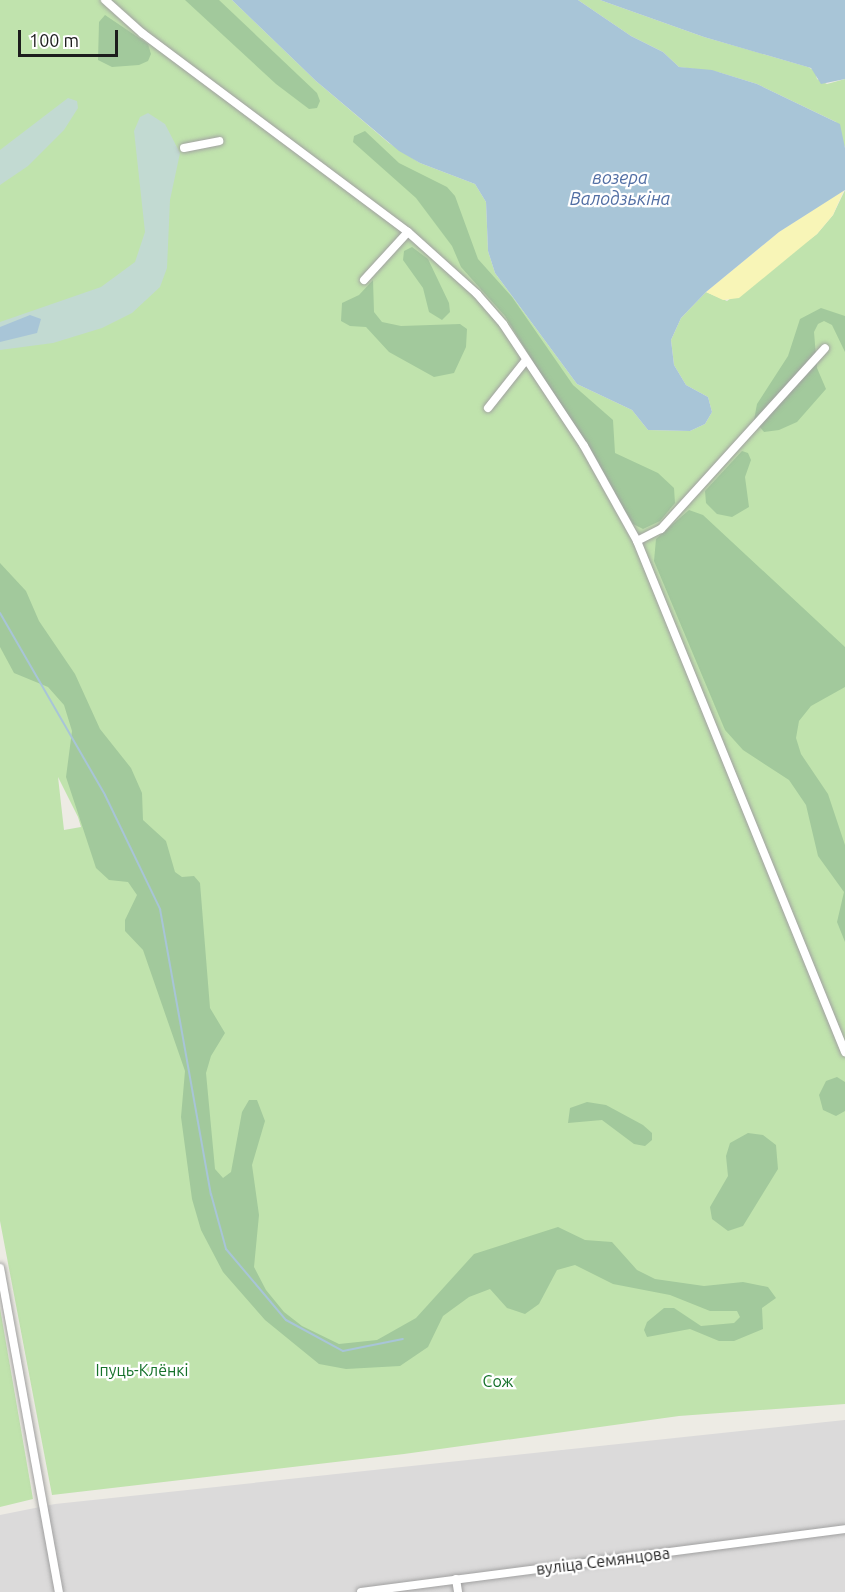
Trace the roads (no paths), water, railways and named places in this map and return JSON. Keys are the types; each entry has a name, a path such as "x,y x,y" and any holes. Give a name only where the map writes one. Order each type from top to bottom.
{"street":[{"path":"105,0 142,33 408,232 477,294 503,324 584,446 637,541 845,1052"},
{"path":"184,148 219,141"},
{"path":"364,280 408,232"},
{"path":"637,541 661,529 825,348"},
{"path":"488,408 526,360"},
{"path":"0,1268 59,1592"},
{"name":"вуліца Семянцова","path":"361,1592 845,1529"},
{"path":"456,1580 458,1592"}],"water":[{"name":"возера Валодзькіна","path":"232,0 578,0 631,36 663,52 679,67 712,70 757,84 840,124 845,148 845,190 779,232 706,292 681,318 671,340 674,365 686,385 708,397 712,412 705,424 690,431 648,430 632,410 577,384 495,273 488,251 486,202 475,184 420,163 399,151 316,81"},
{"path":"600,0 845,0 845,79 821,84 811,68 704,37"},
{"path":"30,315 41,319 37,333 0,342 0,327"}],"waterway":[{"path":"0,613 105,795 160,909 211,1194 226,1249 286,1320 343,1351 403,1339"}],"park label":[{"name":"Іпуць-Клёнкі","path":"142,1370"},
{"name":"Сож","path":"498,1381"}]}
